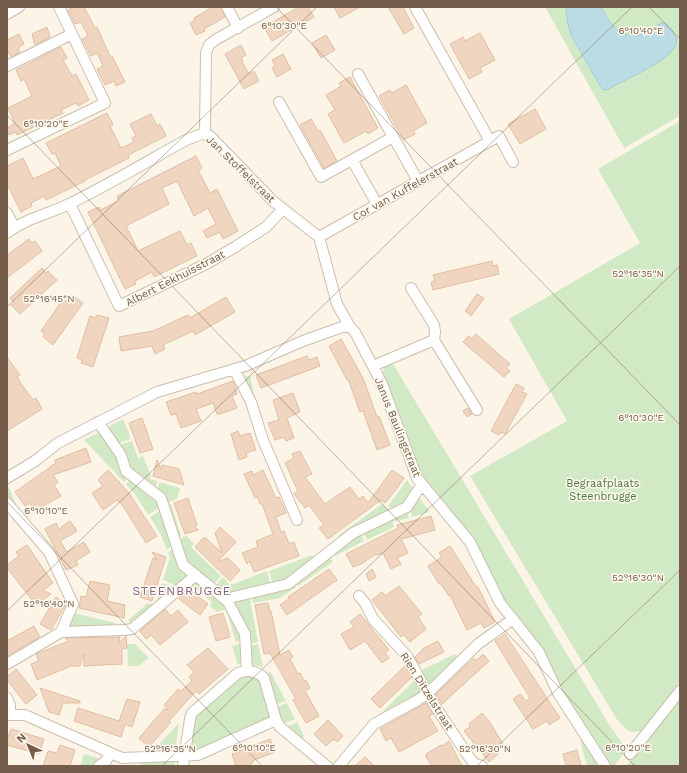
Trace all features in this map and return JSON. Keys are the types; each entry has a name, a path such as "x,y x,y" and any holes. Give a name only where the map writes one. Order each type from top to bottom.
{"street":[{"path":"7,14 18,7"},
{"path":"7,150 105,102 59,7"},
{"path":"226,7 238,28"},
{"path":"205,134 207,49 213,41 274,7"},
{"path":"415,7 490,141 499,136 513,162"},
{"path":"7,66 72,34"},
{"path":"358,74 418,181"},
{"path":"279,102 321,177 393,137"},
{"name":"Jan Stoffelstraat","path":"11,230 70,204 186,140 205,134 210,136 273,201 319,237"},
{"name":"Cor van Kuffelerstraat","path":"319,237 490,141"},
{"path":"352,160 377,204"},
{"name":"Albert Eekhuisstraat","path":"70,204 119,306 235,247 266,227 283,209"},
{"path":"7,213 11,230"},
{"path":"7,478 34,461 58,443 157,392 251,364 303,341 342,327 350,327 337,304 319,237"},
{"path":"411,288 434,325 434,340 477,410"},
{"name":"Janus Baulingstraat","path":"350,327 355,332 382,384 417,478 470,542 500,603 539,652 558,693 605,766"},
{"path":"373,366 434,340"},
{"path":"234,369 251,402 263,440 297,520"},
{"path":"98,422 122,455 126,471 161,498 183,565 228,602 245,634 247,671"},
{"path":"225,599 288,584 354,533 407,507 422,484"},
{"path":"7,504 49,552 73,604 61,632"},
{"path":"7,664 61,632 124,630 135,627 196,575"},
{"name":"Rien Ditzelstraat","path":"359,596 365,603 374,619 407,656 469,757 475,764 482,766"},
{"path":"339,766 374,724 418,700 478,644 513,619"},
{"path":"183,766 192,713 238,673 247,671 258,674 264,678 276,720 282,730 327,766"},
{"path":"630,754 680,691"},
{"path":"7,698 10,705 9,715 25,715 110,754 122,758 201,754 276,720"},
{"path":"100,766 106,761 110,754"}],"green space":[{"path":"545,7 568,7 566,11 571,35 602,89 607,90 635,75 676,45 676,41 673,32 665,23 661,23 647,32 634,36 622,33 612,24 601,7 680,7 680,116 624,148"},
{"name":"Begraafplaats Steenbrugge","path":"680,121 680,686 646,729 632,732 626,729 616,718 470,476 567,421 509,319 640,243 598,169"},
{"path":"393,364 610,726 627,749 614,766 611,766 504,601 474,539 421,476 382,375 384,367"},
{"path":"250,375 254,395 253,397 243,378"},
{"path":"123,419 131,439 116,444 105,429"},
{"path":"102,431 130,476 124,482 84,440"},
{"path":"132,441 138,458 143,456 151,476 150,479 157,481 156,488 128,470 119,448 122,444"},
{"path":"132,478 160,500 162,506 148,515 135,494 126,484"},
{"path":"407,480 415,491 406,505 395,511 388,506"},
{"path":"159,482 180,488 177,499 165,504 157,492"},
{"path":"9,487 17,508 16,509 7,498 7,489"},
{"path":"417,495 430,512 412,517 409,508"},
{"path":"171,504 181,535 177,540 166,506"},
{"path":"382,504 392,512 342,539 339,535"},
{"path":"163,509 174,543 167,550 160,533 150,517"},
{"path":"407,509 409,518 393,522 394,527 367,540 362,531"},
{"path":"360,532 364,541 335,556 332,552"},
{"path":"187,536 194,544 191,547 221,576 212,586 185,564 178,542 183,537"},
{"path":"175,546 191,574 180,587 163,580 170,557 168,553"},
{"path":"312,555 315,560 287,582 273,585 269,571"},
{"path":"328,555 333,562 298,586 295,581"},
{"path":"267,571 271,586 224,596 214,588 223,577 230,585"},
{"path":"199,580 229,608 217,612 210,606 212,602 189,584"},
{"path":"162,583 178,589 160,604 156,602"},
{"path":"293,583 296,587 280,598 253,603 252,594"},
{"path":"249,595 258,642 248,644 230,600"},
{"path":"148,603 158,606 134,626 128,620"},
{"path":"231,611 243,639 236,642 227,612"},
{"path":"73,613 116,623 111,627 69,628"},
{"path":"243,643 244,659 238,665 232,646"},
{"path":"127,644 135,644 149,658 138,666 128,666"},
{"path":"258,644 263,667 249,664 248,646"},
{"path":"455,654 457,657 456,663 431,686 421,677 418,672"},
{"path":"270,671 286,701 276,704 267,675"},
{"path":"242,675 249,675 260,680 270,714 268,719 197,751 193,750 190,746 195,716"},
{"path":"416,679 421,688 419,696 386,715 383,711"},
{"path":"680,700 680,766 626,766"},
{"path":"287,703 295,719 282,724 277,707"},
{"path":"297,722 304,736 301,740 284,728"},
{"path":"178,724 175,752 151,753"},
{"path":"582,739 600,766 587,766 580,740"},
{"path":"84,754 104,760 94,766 80,766"},
{"path":"174,760 175,766 139,766 143,761"}],"water":[{"path":"568,7 601,7 608,19 617,29 622,33 634,36 647,32 661,23 665,23 675,35 676,44 673,50 666,57 646,70 607,90 602,89 571,35 566,11"}],"building":[{"path":"74,7 84,7 95,28 97,27 110,56 112,56 125,82 116,86 114,81 105,85 97,69 103,66 97,53 91,56 82,39 88,36 81,22 75,24 68,10"},
{"path":"213,7 221,7 225,17 204,29 205,31 196,35 190,23 195,20 194,18"},
{"path":"299,7 308,7 314,17 272,41 264,27"},
{"path":"334,7 360,7 340,18"},
{"path":"388,7 403,7 414,28 404,34"},
{"path":"47,27 50,37 35,45 32,34"},
{"path":"480,33 495,60 480,68 482,72 469,79 450,44 463,37 465,41"},
{"path":"19,34 24,44 18,48 20,52 11,57 7,49 7,40"},
{"path":"326,35 335,50 321,58 312,43"},
{"path":"241,45 246,55 241,58 243,61 242,62 249,74 254,71 259,81 244,89 225,54"},
{"path":"61,47 67,58 63,60 72,76 76,74 89,100 78,106 76,103 61,110 63,113 17,135 16,132 9,135 7,128 15,123 8,108 32,96 24,79 21,81 16,70"},
{"path":"283,54 291,69 277,77 272,68 275,66 272,60"},
{"path":"350,77 378,128 368,134 366,131 344,143 328,114 335,110 326,95 341,86 339,83"},
{"path":"406,85 427,123 413,131 415,134 404,140 379,96 390,90 392,93"},
{"path":"535,109 546,129 520,144 508,124"},
{"path":"107,113 113,124 110,126 121,148 134,142 132,138 136,136 130,124 151,114 157,126 160,124 166,136 128,155 129,158 77,185 46,200 44,196 31,203 32,206 21,212 7,184 7,166 23,158 33,179 61,166 55,153 52,154 46,143"},
{"path":"311,119 318,131 320,130 337,161 324,168 300,125"},
{"path":"196,156 202,168 198,170 210,193 217,189 238,231 223,239 220,232 207,238 203,231 216,224 208,208 194,216 177,181 162,188 169,204 126,226 138,251 180,231 187,245 191,243 197,256 154,277 152,272 135,281 136,284 125,289 88,212 99,207 100,210 119,201 117,196"},
{"path":"29,239 32,243 35,241 42,251 7,278 7,255"},
{"path":"492,261 493,266 497,265 499,274 433,290 431,282 435,281 433,275"},
{"path":"42,268 46,273 48,271 57,280 20,314 11,305 14,303 10,298"},
{"path":"477,294 484,298 471,316 465,311"},
{"path":"66,295 71,299 73,296 83,303 53,345 43,337 45,334 41,331"},
{"path":"226,297 235,312 195,335 193,331 163,345 165,349 155,354 152,346 121,351 119,337 153,331 188,315 190,318"},
{"path":"97,315 109,318 93,367 81,363 82,360 77,358 90,316 96,318"},
{"path":"476,334 510,364 506,368 510,371 504,377 463,342 469,336 472,339"},
{"path":"341,339 363,378 377,417 379,416 390,445 377,450 363,411 360,412 348,379 347,380 329,346"},
{"path":"307,356 309,360 317,357 320,366 261,388 256,375"},
{"path":"7,357 20,375 17,377 22,385 33,400 36,398 42,409 7,431"},
{"path":"233,381 237,394 232,396 237,408 217,414 213,403 196,409 201,421 181,428 176,414 171,415 166,402 196,392 197,394"},
{"path":"516,384 524,388 522,392 527,394 505,434 501,432 499,435 491,431"},
{"path":"293,393 300,412 287,418 294,438 286,441 284,437 275,440 268,423 279,420 273,400"},
{"path":"468,408 472,414 467,417 463,411"},
{"path":"142,418 153,449 140,453 129,423"},
{"path":"238,431 240,436 250,433 256,450 246,453 247,457 239,460 231,434"},
{"path":"86,448 91,462 53,475 58,482 54,485 61,496 34,511 30,503 25,506 15,492 56,463 55,460"},
{"path":"300,451 312,474 305,477 325,504 350,487 359,499 363,496 368,503 392,470 404,478 385,503 381,500 328,539 319,528 324,525 309,505 305,508 294,494 298,491 285,463 294,458 292,454"},
{"path":"157,460 161,470 162,465 179,469 184,485 153,476"},
{"path":"108,470 129,493 157,536 146,543 123,506 117,500 103,510 92,493 103,486 98,480"},
{"path":"263,470 276,498 279,497 286,513 276,517 281,532 284,531 289,544 294,542 299,556 254,572 250,561 247,564 242,553 258,547 256,541 273,534 262,504 260,504 258,497 255,498 244,474 252,471 253,475"},
{"path":"188,498 197,525 194,526 198,530 185,534 174,503"},
{"path":"431,516 435,530 401,539 408,553 397,558 401,564 391,569 383,553 376,554 361,564 353,567 346,554 398,528 397,525"},
{"path":"70,521 77,531 60,541 67,552 84,542 90,552 76,561 78,565 66,570 45,529 56,523 59,529"},
{"path":"220,527 236,542 217,562 228,558 240,570 230,581 195,547 203,538 206,538 222,553 215,533"},
{"path":"27,545 53,583 43,590 51,594 36,605 7,568 7,565 19,556 16,552"},
{"path":"450,546 477,588 478,587 495,622 484,628 481,623 467,630 450,595 449,596 440,583 439,584 428,566 442,557 439,553"},
{"path":"152,552 166,557 152,601 140,597 153,558 157,560"},
{"path":"329,569 337,580 287,615 280,605 290,598 288,597"},
{"path":"372,569 376,577 369,581 366,574"},
{"path":"90,581 110,585 107,601 125,605 124,618 79,608 81,596 86,597"},
{"path":"399,586 422,614 418,617 426,629 410,642 404,635 401,637 372,600 382,592 385,596"},
{"path":"189,589 208,604 200,615 179,599"},
{"path":"56,597 66,604 51,630 40,624"},
{"path":"268,603 280,655 289,650 293,657 290,659 298,674 300,673 304,681 306,680 310,688 305,691 319,716 306,723 293,700 296,699 270,653 264,654 255,605"},
{"path":"165,609 171,616 178,610 188,622 160,645 151,635 146,639 140,631"},
{"path":"223,613 230,637 216,641 209,617"},
{"path":"360,614 389,650 385,653 389,658 382,663 365,641 350,650 341,634 354,627 350,622"},
{"path":"34,626 40,637 7,656 7,641"},
{"path":"505,634 560,718 549,725 547,721 533,729 513,699 520,694 526,701 530,698 495,641"},
{"path":"126,636 127,648 122,649 122,664 84,666 84,654 80,666 69,666 37,680 31,664 39,661 36,654 69,641 65,638 120,637 119,643"},
{"path":"438,641 444,652 419,664 415,657 424,648"},
{"path":"208,648 228,669 199,694 196,691 169,721 171,722 149,747 139,738 164,709 168,710 164,705 178,689 181,691 192,681 189,677 194,672 187,665"},
{"path":"483,654 489,661 442,704 436,694 474,658 476,661"},
{"path":"405,666 412,677 380,708 371,699"},
{"path":"16,669 37,695 26,704 7,680 7,677"},
{"path":"40,688 80,701 80,703 63,703 59,715 49,712 45,702 46,700 44,699"},
{"path":"127,699 140,702 132,727 125,724 121,737 74,721 78,708 119,721"},
{"path":"426,703 433,714 429,716 438,731 399,752 391,738 386,741 380,729"},
{"path":"482,713 489,721 503,744 495,749 498,754 489,762 464,731 470,727 469,724"},
{"path":"328,720 343,736 337,742 334,739 326,746 314,734"},
{"path":"11,729 44,739 39,754 7,745 7,740"},
{"path":"270,739 275,752 252,761 253,763 245,766 236,766 232,754"},
{"path":"449,741 462,766 432,766 426,757 426,754"},
{"path":"60,745 75,750 70,766 43,766 48,751 57,753"},
{"path":"577,750 581,766 566,766 563,754"},
{"path":"365,757 374,766 355,766"}],"district":[{"name":"STEENBRUGGE","path":"182,591"}]}
